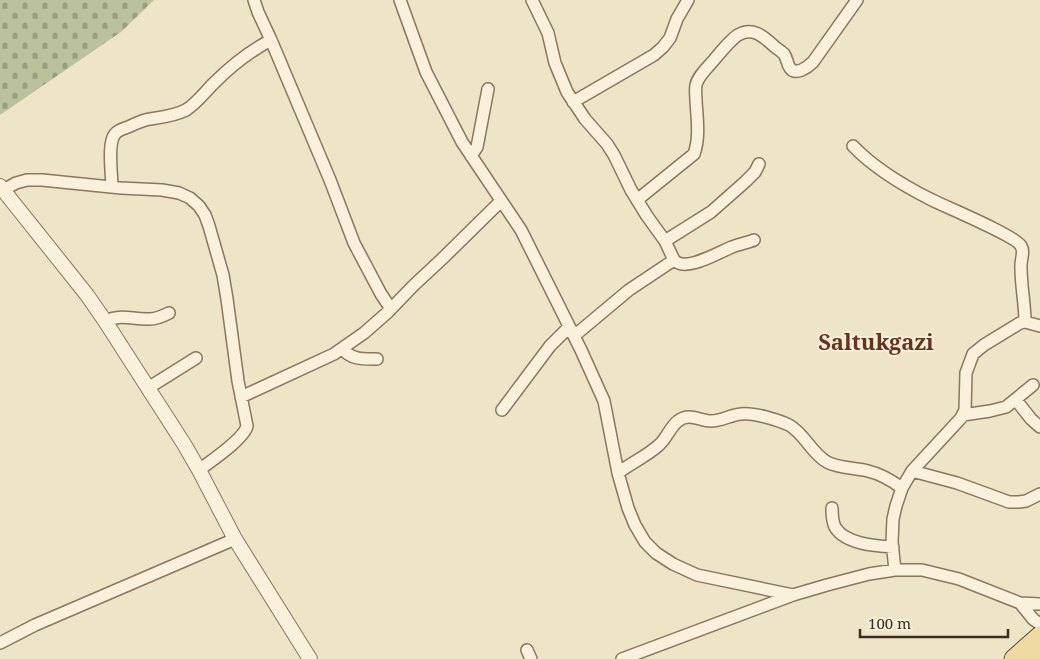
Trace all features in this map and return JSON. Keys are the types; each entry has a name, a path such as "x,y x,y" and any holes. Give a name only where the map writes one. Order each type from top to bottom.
{"main road":[{"path":"1014,659 1040,636"},
{"path":"1037,659 1040,656"}],"street":[{"path":"254,0 330,180 354,244 392,309"},
{"path":"400,0 426,72 449,119 471,156 521,230 604,401 618,473 628,508 645,542 656,553 673,564 697,575 793,595"},
{"path":"532,0 548,33 558,72 567,92 593,129 607,144 637,200 666,241 674,260 680,264 693,263 754,240"},
{"path":"573,102 654,55 670,38 677,19 688,0"},
{"path":"637,200 694,154 697,139 696,85 705,71 735,37 752,32 760,34 785,55 792,70 802,70 813,62 858,0"},
{"path":"112,187 111,144 113,136 119,131 143,121 169,116 188,109 229,68 256,48 272,40"},
{"path":"471,156 477,147 488,89"},
{"path":"853,146 864,158 906,186 1002,233 1021,245 1020,266 1025,322"},
{"path":"666,241 711,212 745,182 755,172 759,164"},
{"path":"199,470 246,432 247,426 232,344 227,299 205,214 190,198 179,193 162,190 42,180 27,180 2,188 106,321 199,470 235,539 310,659"},
{"path":"241,396 334,354 364,333 392,309 413,286 501,201"},
{"path":"502,410 550,346 674,260"},
{"path":"106,321 115,317 153,319 169,314"},
{"path":"896,570 892,547 893,519 902,488 912,471 961,418 965,410 966,373 973,354 1020,323 1025,322 1040,326"},
{"path":"342,349 348,355 361,360 377,359"},
{"path":"148,388 196,358"},
{"path":"963,414 1006,407 1034,385"},
{"path":"1016,400 1040,428"},
{"path":"618,473 659,445 678,421 685,417 708,421 749,414 769,418 790,426 800,433 813,450 829,463 879,474 902,488"},
{"path":"912,471 958,483 1009,502 1026,501 1040,494"},
{"path":"832,508 835,527 848,538 871,546 892,547"},
{"path":"0,642 35,625 235,539"},
{"path":"622,659 793,595 869,574 896,570 922,570 959,579 1020,603 1040,604"},
{"path":"1020,603 1033,619 1040,624"}],"green space":[{"path":"0,0 154,0 121,32 0,115"}],"district":[{"name":"Saltukgazi","path":"876,342"}]}
